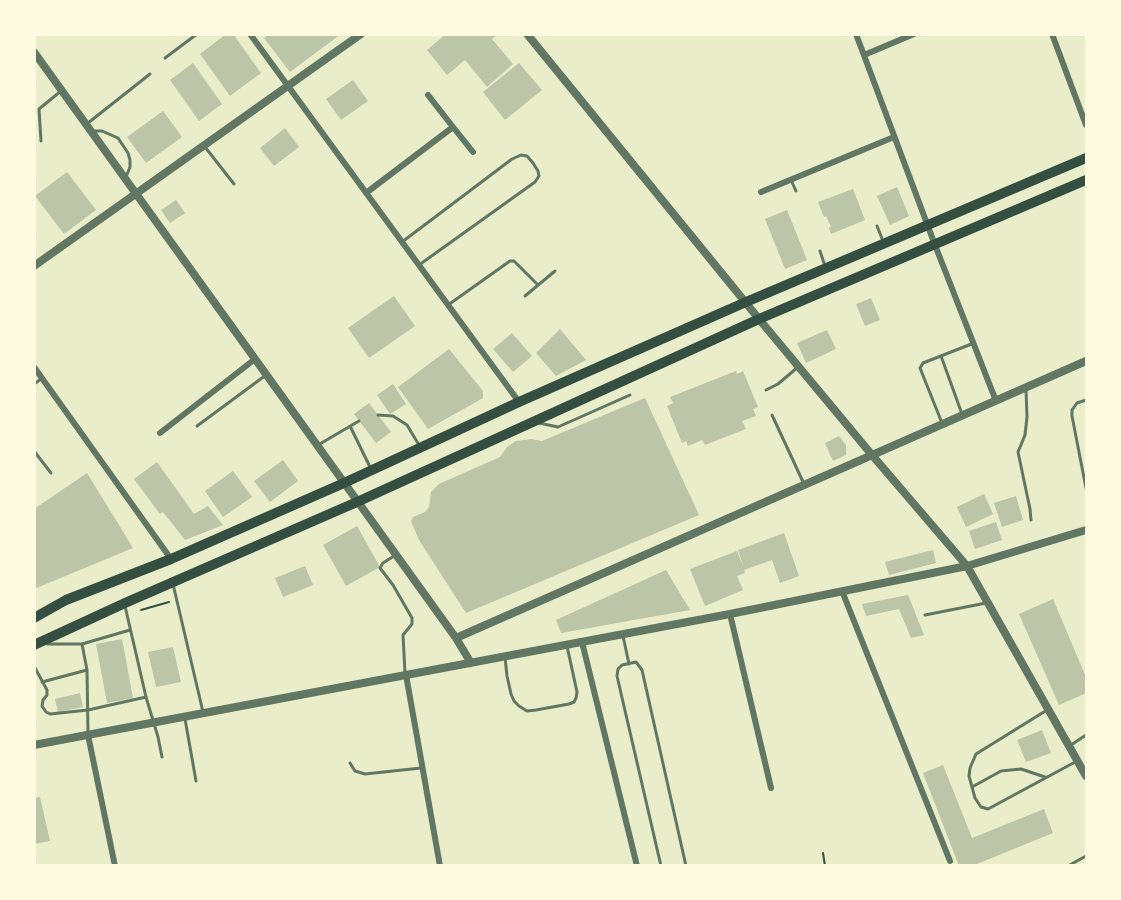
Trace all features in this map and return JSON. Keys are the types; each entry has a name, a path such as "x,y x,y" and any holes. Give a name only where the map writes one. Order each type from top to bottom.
{"highway":[{"path":"34,613 171,559 746,302 1086,158"},
{"path":"35,644 126,608 173,583 759,319 1086,180"},
{"path":"34,618 66,600"}],"street":[{"path":"250,34 519,402"},
{"path":"34,266 361,34"},
{"path":"527,34 535,38 759,319 967,566 1086,776"},
{"path":"856,34 996,401"},
{"path":"864,55 914,34"},
{"path":"1052,34 1086,125"},
{"path":"34,52 456,638 471,663"},
{"path":"428,95 473,152"},
{"path":"366,193 453,127"},
{"path":"761,192 894,137"},
{"path":"160,434 255,359"},
{"path":"456,638 1086,361"},
{"path":"34,367 171,559"},
{"path":"34,745 730,614 967,566 1086,530"},
{"path":"842,591 950,861"},
{"path":"730,614 771,788"},
{"path":"582,642 637,866"},
{"path":"406,675 440,866"},
{"path":"88,735 115,866"}],"lane":[{"path":"165,58 197,34"},
{"path":"89,128 150,74"},
{"path":"41,141 39,109 62,90"},
{"path":"89,128 108,133 117,138 123,146 130,160 130,167 125,178"},
{"path":"204,146 234,184"},
{"path":"402,242 512,159 521,155 527,156 533,163 539,176 536,182 419,266"},
{"path":"791,180 796,190"},
{"path":"877,226 884,244"},
{"path":"820,251 826,268"},
{"path":"448,304 510,261 514,261 538,285"},
{"path":"525,296 555,271"},
{"path":"942,425 920,368 923,363 974,343"},
{"path":"941,356 963,416"},
{"path":"766,390 778,384 799,366"},
{"path":"197,426 266,375"},
{"path":"34,384 43,378"},
{"path":"1026,388 1025,435 1018,452 1031,520"},
{"path":"532,422 558,427 630,395"},
{"path":"1086,400 1077,403 1072,410 1086,488"},
{"path":"378,415 393,416 407,425 421,448"},
{"path":"772,415 804,485"},
{"path":"317,446 359,421"},
{"path":"350,426 372,470"},
{"path":"34,452 51,473"},
{"path":"396,555 383,563 380,568 412,618 412,624 404,632 403,639 406,675"},
{"path":"173,583 204,714"},
{"path":"925,615 988,603"},
{"path":"126,608 162,757"},
{"path":"35,644 82,644 130,630"},
{"path":"622,634 628,664"},
{"path":"82,644 87,670 88,735"},
{"path":"505,657 511,694 519,706 527,711 569,704 574,702 577,692 567,645"},
{"path":"661,866 617,676 618,669 622,665 636,662 642,670 686,866"},
{"path":"34,666 47,690 42,706 50,714 88,710 146,698"},
{"path":"42,682 87,670"},
{"path":"1049,710 976,754 969,776 975,798 981,807 988,809 1078,761"},
{"path":"184,717 196,781"},
{"path":"1070,746 1086,735"},
{"path":"350,763 355,771 364,774 423,768"},
{"path":"972,787 1001,771 1021,768 1046,777"},
{"path":"1068,866 1086,856"}],"path":[{"path":"126,608 170,602"},
{"path":"823,853 825,866"}],"building":[{"path":"226,34 233,34 261,73 230,96 200,54"},
{"path":"269,34 341,34 290,72 264,38"},
{"path":"446,34 498,34 492,39 513,64 487,87 465,60 447,75 427,50"},
{"path":"193,63 222,104 199,121 170,80"},
{"path":"519,63 542,90 505,120 483,92"},
{"path":"353,80 368,101 341,120 326,99"},
{"path":"163,111 182,137 146,163 127,137"},
{"path":"285,128 299,147 274,166 260,148"},
{"path":"67,172 96,210 64,234 35,196"},
{"path":"897,187 909,216 890,225 877,196"},
{"path":"853,189 865,220 831,234 829,228 831,227 818,202"},
{"path":"176,200 185,213 170,223 161,210"},
{"path":"787,210 807,260 785,269 765,219"},
{"path":"394,296 415,326 369,358 348,328"},
{"path":"871,298 880,320 865,326 856,304"},
{"path":"560,329 586,360 556,376 536,353"},
{"path":"827,330 836,349 806,363 797,343"},
{"path":"512,333 532,356 513,372 493,349"},
{"path":"449,349 483,391 483,398 428,429 398,387"},
{"path":"736,371 737,374 743,371 758,407 753,409 756,416 742,421 746,429 705,445 702,440 688,446 686,441 682,443 667,406 673,403 670,397"},
{"path":"393,384 406,404 390,414 377,395"},
{"path":"645,398 699,515 466,613 419,540 411,521 413,517 425,512 429,507 431,492 439,484 500,457 507,447 516,441 531,439 542,441"},
{"path":"369,403 391,432 376,443 354,414"},
{"path":"839,436 846,445 846,455 833,461 825,443"},
{"path":"283,460 298,481 270,502 254,481"},
{"path":"157,462 194,514 208,506 223,525 185,540 163,512 160,514 134,479"},
{"path":"233,471 252,497 223,517 205,491"},
{"path":"87,473 133,548 34,589 34,509"},
{"path":"984,494 993,514 966,527 957,507"},
{"path":"1016,496 1023,520 1002,527 994,503"},
{"path":"996,522 1002,540 975,549 969,531"},
{"path":"357,526 380,567 346,586 323,545"},
{"path":"784,533 799,576 780,583 772,560 744,570 745,573 737,576 743,590 705,606 690,569 737,551 744,568 738,550"},
{"path":"933,550 936,563 889,575 885,562"},
{"path":"305,566 313,585 283,597 275,578"},
{"path":"666,570 690,610 561,633 556,620"},
{"path":"908,595 924,635 911,638 899,609 866,616 862,604"},
{"path":"1053,599 1086,677 1086,693 1059,705 1019,614"},
{"path":"122,639 133,698 107,703 96,644"},
{"path":"173,647 181,682 156,687 148,652"},
{"path":"80,693 83,707 58,712 55,699"},
{"path":"1042,730 1051,753 1026,762 1017,740"},
{"path":"943,765 972,838 1044,809 1053,833 972,866 959,866 923,773"},
{"path":"40,797 50,841 34,844 34,798"}]}
